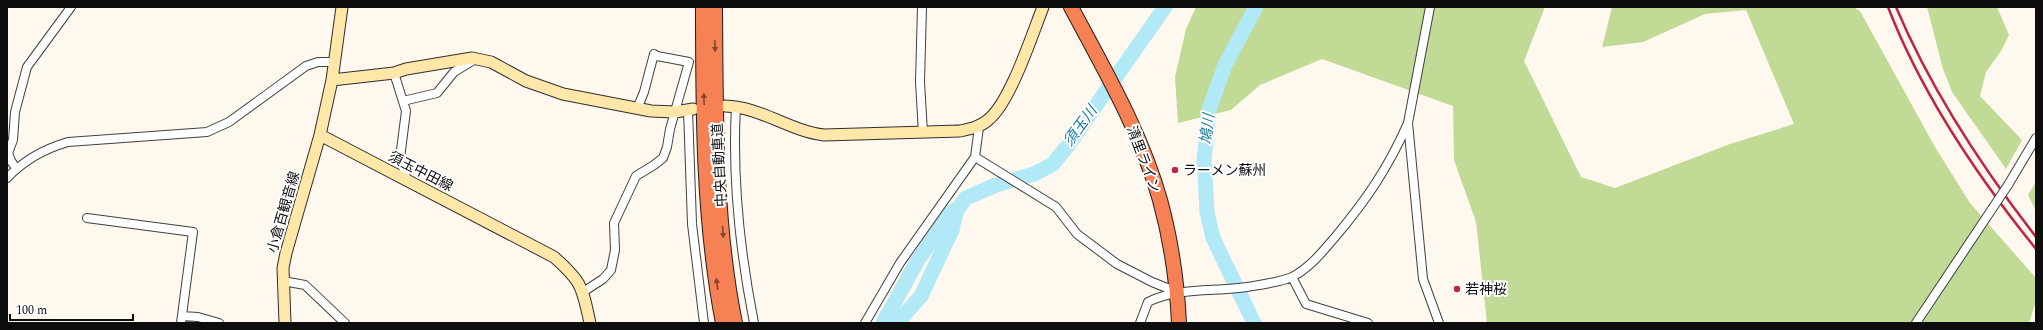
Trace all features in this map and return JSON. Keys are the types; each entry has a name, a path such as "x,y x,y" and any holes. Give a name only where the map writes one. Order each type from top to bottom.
{"highway":[{"name":"中央自動車道","path":"702,7 703,92 708,186 712,245 722,323"},
{"name":"中央自動車道","path":"714,7 718,171 723,243 735,323"},
{"name":"清里ライン","path":"1071,7 1115,90 1144,154 1160,199 1171,246 1177,292 1179,323"}],"street":[{"path":"16,168 8,153 13,140 15,112 27,67 72,7"},
{"path":"320,135 332,80 342,7"},
{"path":"922,7 920,82 923,133"},
{"path":"754,323 740,232 731,106 756,112 809,134 824,136 960,131 979,127 990,119 1008,93 1043,7"},
{"path":"1140,323 1148,302 1177,292 1248,287 1292,277 1316,260 1370,194 1390,160 1408,123 1430,7"},
{"path":"584,292 603,279 611,270 615,250 614,223 636,176 654,165 662,158 667,147 670,129 689,62 657,56 654,54 644,92 637,109"},
{"path":"332,80 475,59 491,62 526,82 563,94 637,109 675,112 691,110 692,224 704,323"},
{"path":"403,101 437,93 454,72 475,59"},
{"path":"7,178 16,168 38,153 68,142 207,132 229,122 306,66 318,62 335,62"},
{"path":"394,72 406,111 400,158 407,180"},
{"path":"1408,123 1423,279 1438,323"},
{"path":"865,323 900,263 975,157 979,127"},
{"name":"須玉中田線","path":"320,135 554,257 579,281 584,292 590,323"},
{"name":"小倉百観音線","path":"285,323 283,280 286,253 320,135"},
{"path":"1916,323 2008,185 2036,138"},
{"path":"975,157 1056,207 1077,234 1118,264 1152,282 1177,292"},
{"path":"87,218 193,232 182,319 198,317 219,323"},
{"path":"1292,277 1306,304 1368,323"},
{"path":"283,280 306,285 345,323"}],"green space":[{"path":"1196,7 1545,7 1524,61 1581,177 1615,188 1730,144 1794,124 1746,10 1705,14 1643,42 1602,47 1612,7 1853,7 1860,11 1935,147 1970,203 2036,278 2036,301 2029,323 1487,323 1476,222 1454,160 1453,106 1322,59 1260,85 1231,110 1178,123 1175,77 1186,29"},
{"path":"1927,7 1997,7 2009,35 2001,51 1986,72 1980,96 2022,140 2006,169 1952,92 1943,69"},
{"path":"2036,182 2036,211 2028,195"}],"waterway":[{"name":"須玉川","path":"897,323 921,296 952,230 957,210 966,198 996,185 1034,174 1053,164 1069,144 1165,7"},
{"name":"鳩川","path":"1254,323 1213,238 1207,212 1204,160 1209,110 1225,65 1256,7"},
{"name":"須玉川","path":"883,323 918,260 948,216 957,208"}],"railway":[{"path":"1888,7 1917,72 1934,103 1972,164 2036,249"},
{"path":"1896,7 1925,68 1958,126 1996,183 2036,237"}],"place":[{"name":"ラーメン蘇州","path":"1175,170"},
{"name":"若神桜","path":"1457,289"}]}
